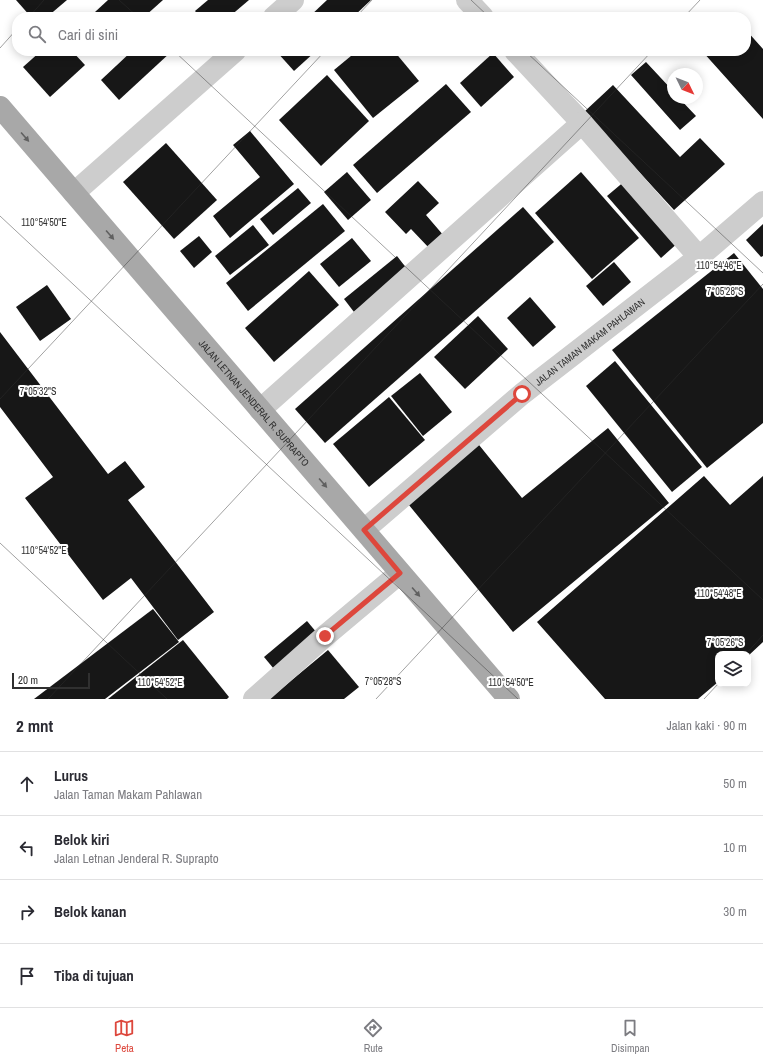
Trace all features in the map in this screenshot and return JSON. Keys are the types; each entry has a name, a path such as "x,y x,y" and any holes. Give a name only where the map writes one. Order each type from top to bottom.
{"main road":[{"name":"JALAN LETNAN JENDERAL R. SUPRAPTO","path":"0,107 509,699"}],"street":[{"path":"280,12 293,0"},
{"path":"467,0 478,12"},
{"path":"74,193 229,56"},
{"path":"520,56 582,123 698,257"},
{"path":"260,410 582,123"},
{"name":"JALAN TAMAN MAKAM PAHLAWAN","path":"364,530 522,394 698,257 763,202"},
{"path":"254,699 325,636 400,573"}],"building":[{"path":"16,0 67,0 53,12 27,12"},
{"path":"108,0 163,0 150,12 95,12"},
{"path":"208,0 249,0 235,12 195,11"},
{"path":"327,0 371,0 358,12 314,12"},
{"path":"751,36 763,49 763,119 706,56 751,56"},
{"path":"35,56 77,56 85,65 50,97 23,67"},
{"path":"127,56 167,56 119,100 101,80"},
{"path":"280,56 310,56 294,71"},
{"path":"351,56 398,56 419,81 373,118 334,70"},
{"path":"490,56 496,56 514,77 481,107 460,83"},
{"path":"646,62 667,85 667,104 685,104 696,116 680,130 631,75"},
{"path":"327,75 369,121 321,166 279,120"},
{"path":"446,84 471,112 377,193 353,165"},
{"path":"613,85 680,157 700,138 725,164 674,210 584,112"},
{"path":"250,131 294,184 230,238 213,216 260,177 233,145"},
{"path":"166,143 217,200 174,239 123,182"},
{"path":"347,172 371,200 348,220 324,192"},
{"path":"581,172 639,238 592,279 535,213"},
{"path":"626,180 680,241 661,258 607,196"},
{"path":"418,181 439,203 426,215 444,236 430,249 411,229 406,234 385,212"},
{"path":"298,188 311,203 273,235 260,219"},
{"path":"323,204 345,231 248,311 226,283"},
{"path":"523,207 554,242 325,443 295,409"},
{"path":"763,224 763,256 761,257 746,240"},
{"path":"253,225 269,245 230,275 215,256"},
{"path":"199,236 212,252 194,268 180,251"},
{"path":"352,238 371,261 339,287 320,264"},
{"path":"734,253 763,289 763,423 707,468 612,350"},
{"path":"397,256 407,269 354,312 344,299"},
{"path":"614,262 631,282 603,306 586,286"},
{"path":"309,271 339,305 274,362 245,328"},
{"path":"47,285 71,319 40,341 16,307"},
{"path":"530,297 556,327 533,347 507,318"},
{"path":"478,316 508,349 465,389 434,357"},
{"path":"0,332 108,474 125,461 145,487 128,500 214,612 178,640 131,578 103,600 25,498 53,477 0,407"},
{"path":"615,361 702,467 672,492 586,386"},
{"path":"420,373 452,412 423,436 391,396"},
{"path":"389,397 425,440 369,487 333,444"},
{"path":"608,428 669,503 513,632 404,499 475,440 522,498"},
{"path":"704,476 730,505 763,476 763,642 751,653 751,651 715,651 715,685 698,699 605,699 537,622"},
{"path":"153,609 179,642 105,699 34,699"},
{"path":"307,621 317,633 274,669 264,657"},
{"path":"183,640 229,697 227,699 108,699"},
{"path":"328,650 359,687 344,699 269,699"}],"route":[{"path":"325,636 400,573 364,530 522,394"}]}
